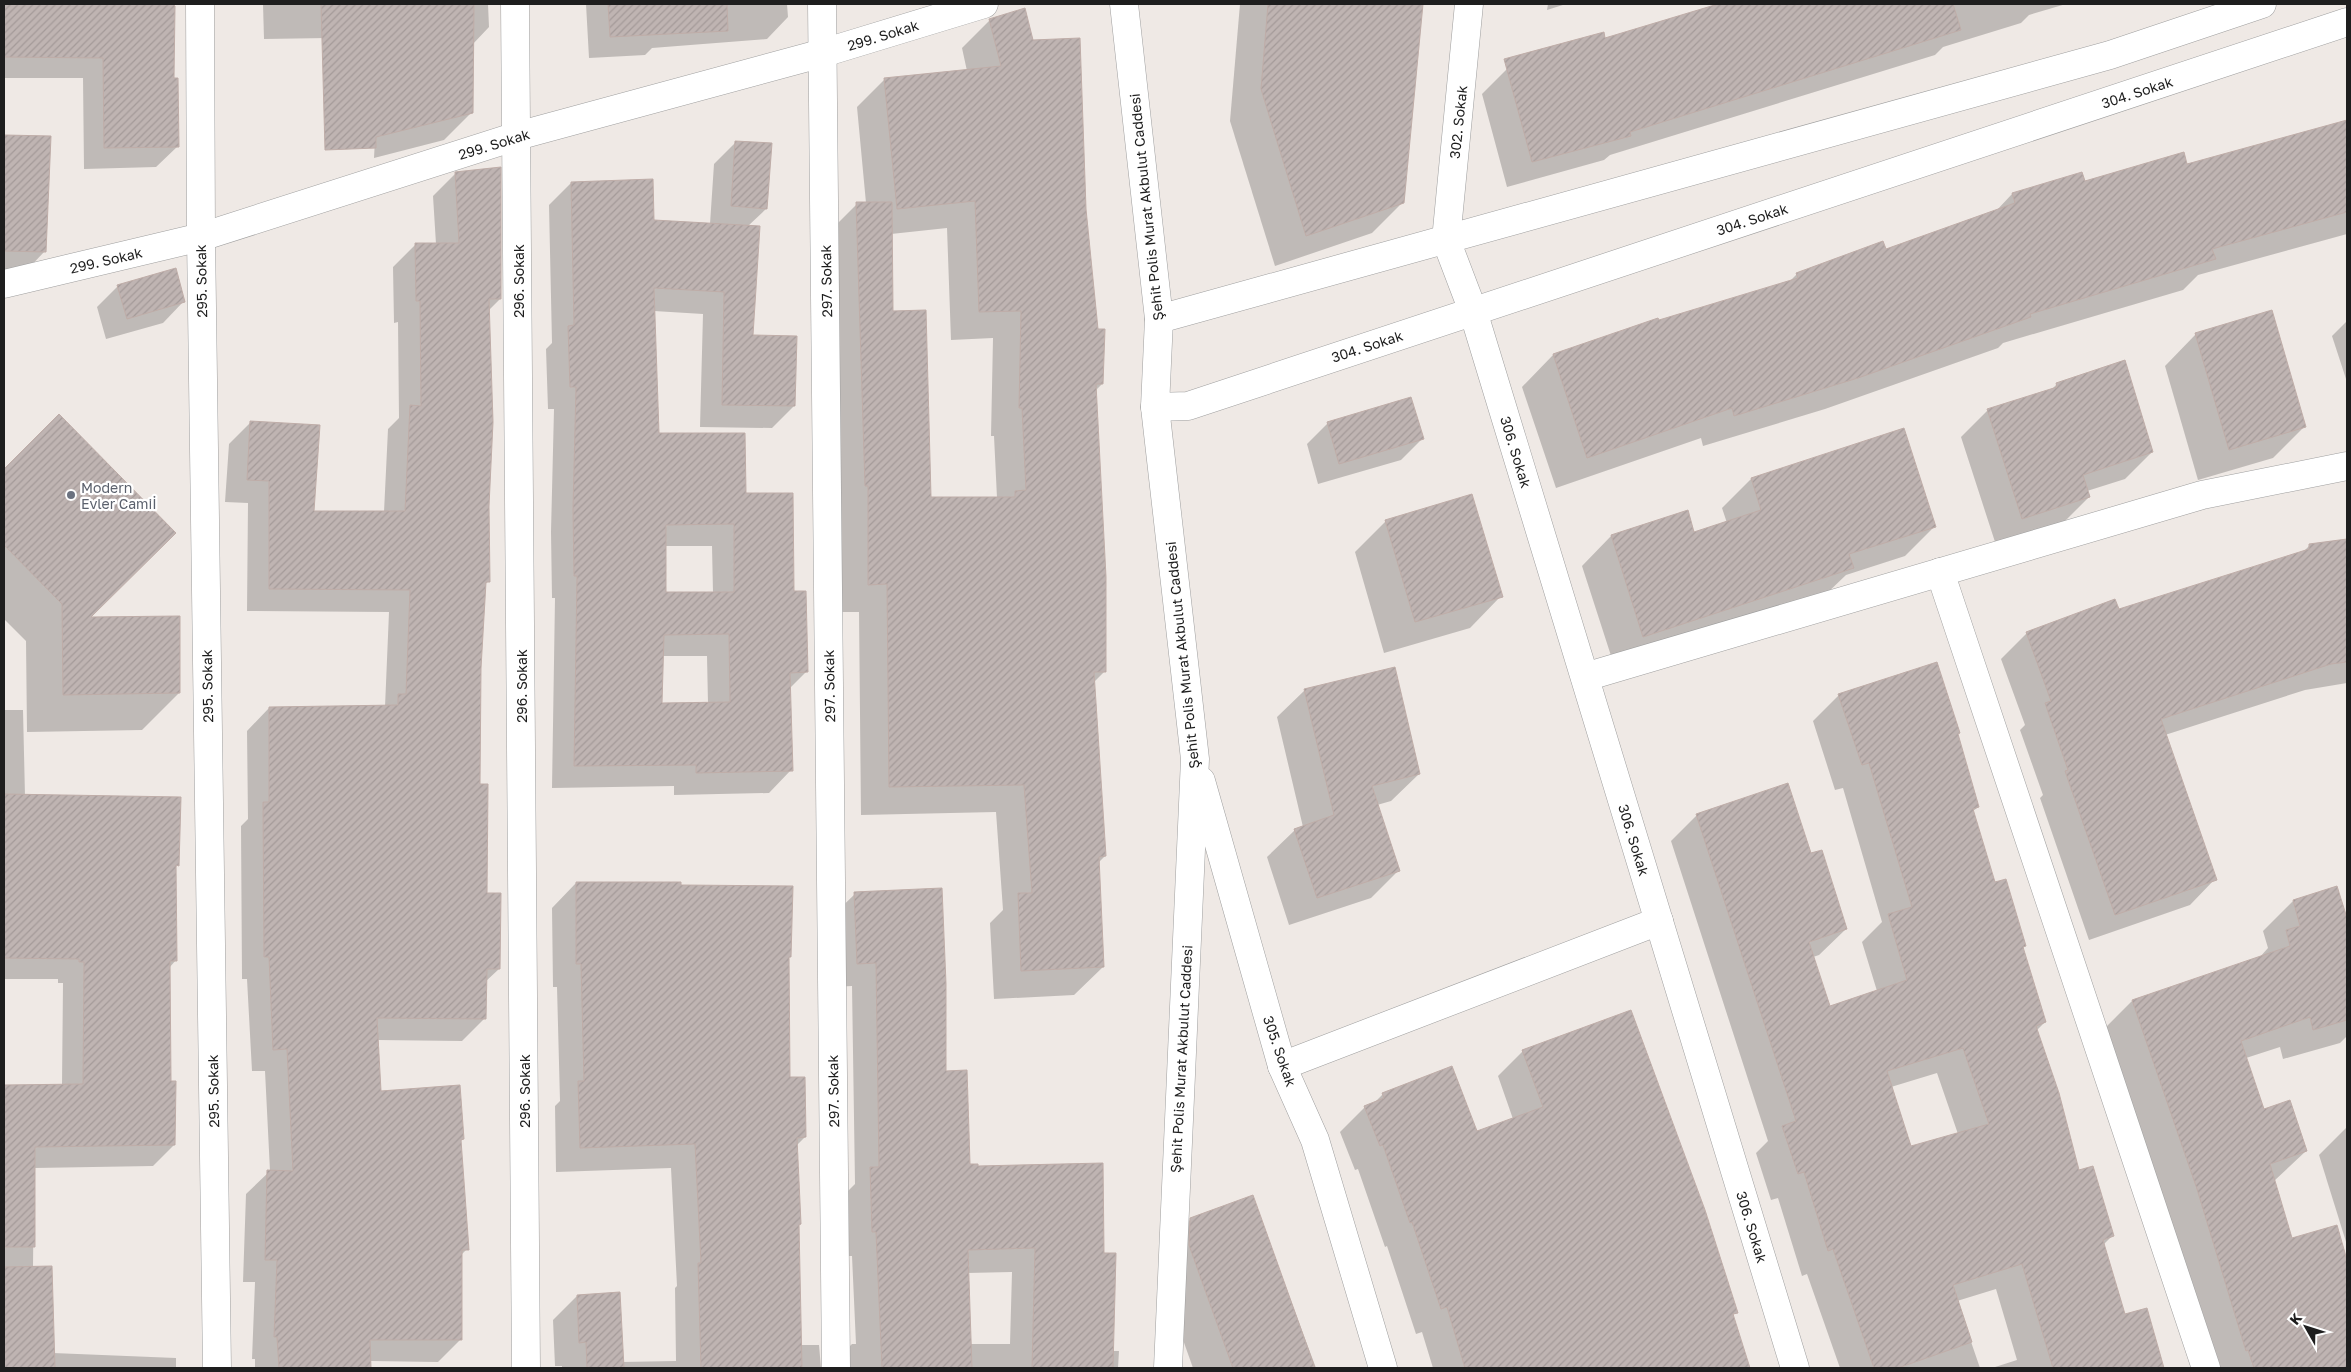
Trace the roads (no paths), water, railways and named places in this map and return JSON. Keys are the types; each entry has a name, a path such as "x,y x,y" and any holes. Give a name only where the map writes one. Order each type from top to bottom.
{"street":[{"name":"295. Sokak","path":"200,4 201,237 216,1368"},
{"name":"296. Sokak","path":"515,4 526,1368"},
{"name":"297. Sokak","path":"822,4 836,1368"},
{"name":"299. Sokak","path":"4,284 201,237 517,136 824,53 984,4"},
{"name":"Şehit Polis Murat Akbulut Caddesi","path":"1124,4 1160,319 1155,407 1195,758 1168,1368"},
{"name":"302. Sokak","path":"1446,240 1470,4"},
{"path":"1160,319 2110,56 2262,4"},
{"name":"304. Sokak","path":"1155,407 1188,406 2347,22"},
{"name":"306. Sokak","path":"1446,240 1474,311 1795,1368"},
{"path":"1585,677 2202,495 2347,466"},
{"path":"1940,572 2206,1368"},
{"name":"305. Sokak","path":"1195,758 1282,1066 1315,1140 1383,1368"},
{"path":"1282,1066 1659,921"}],"place":[{"name":"Modern Evler Camiİ","path":"71,495"}]}
